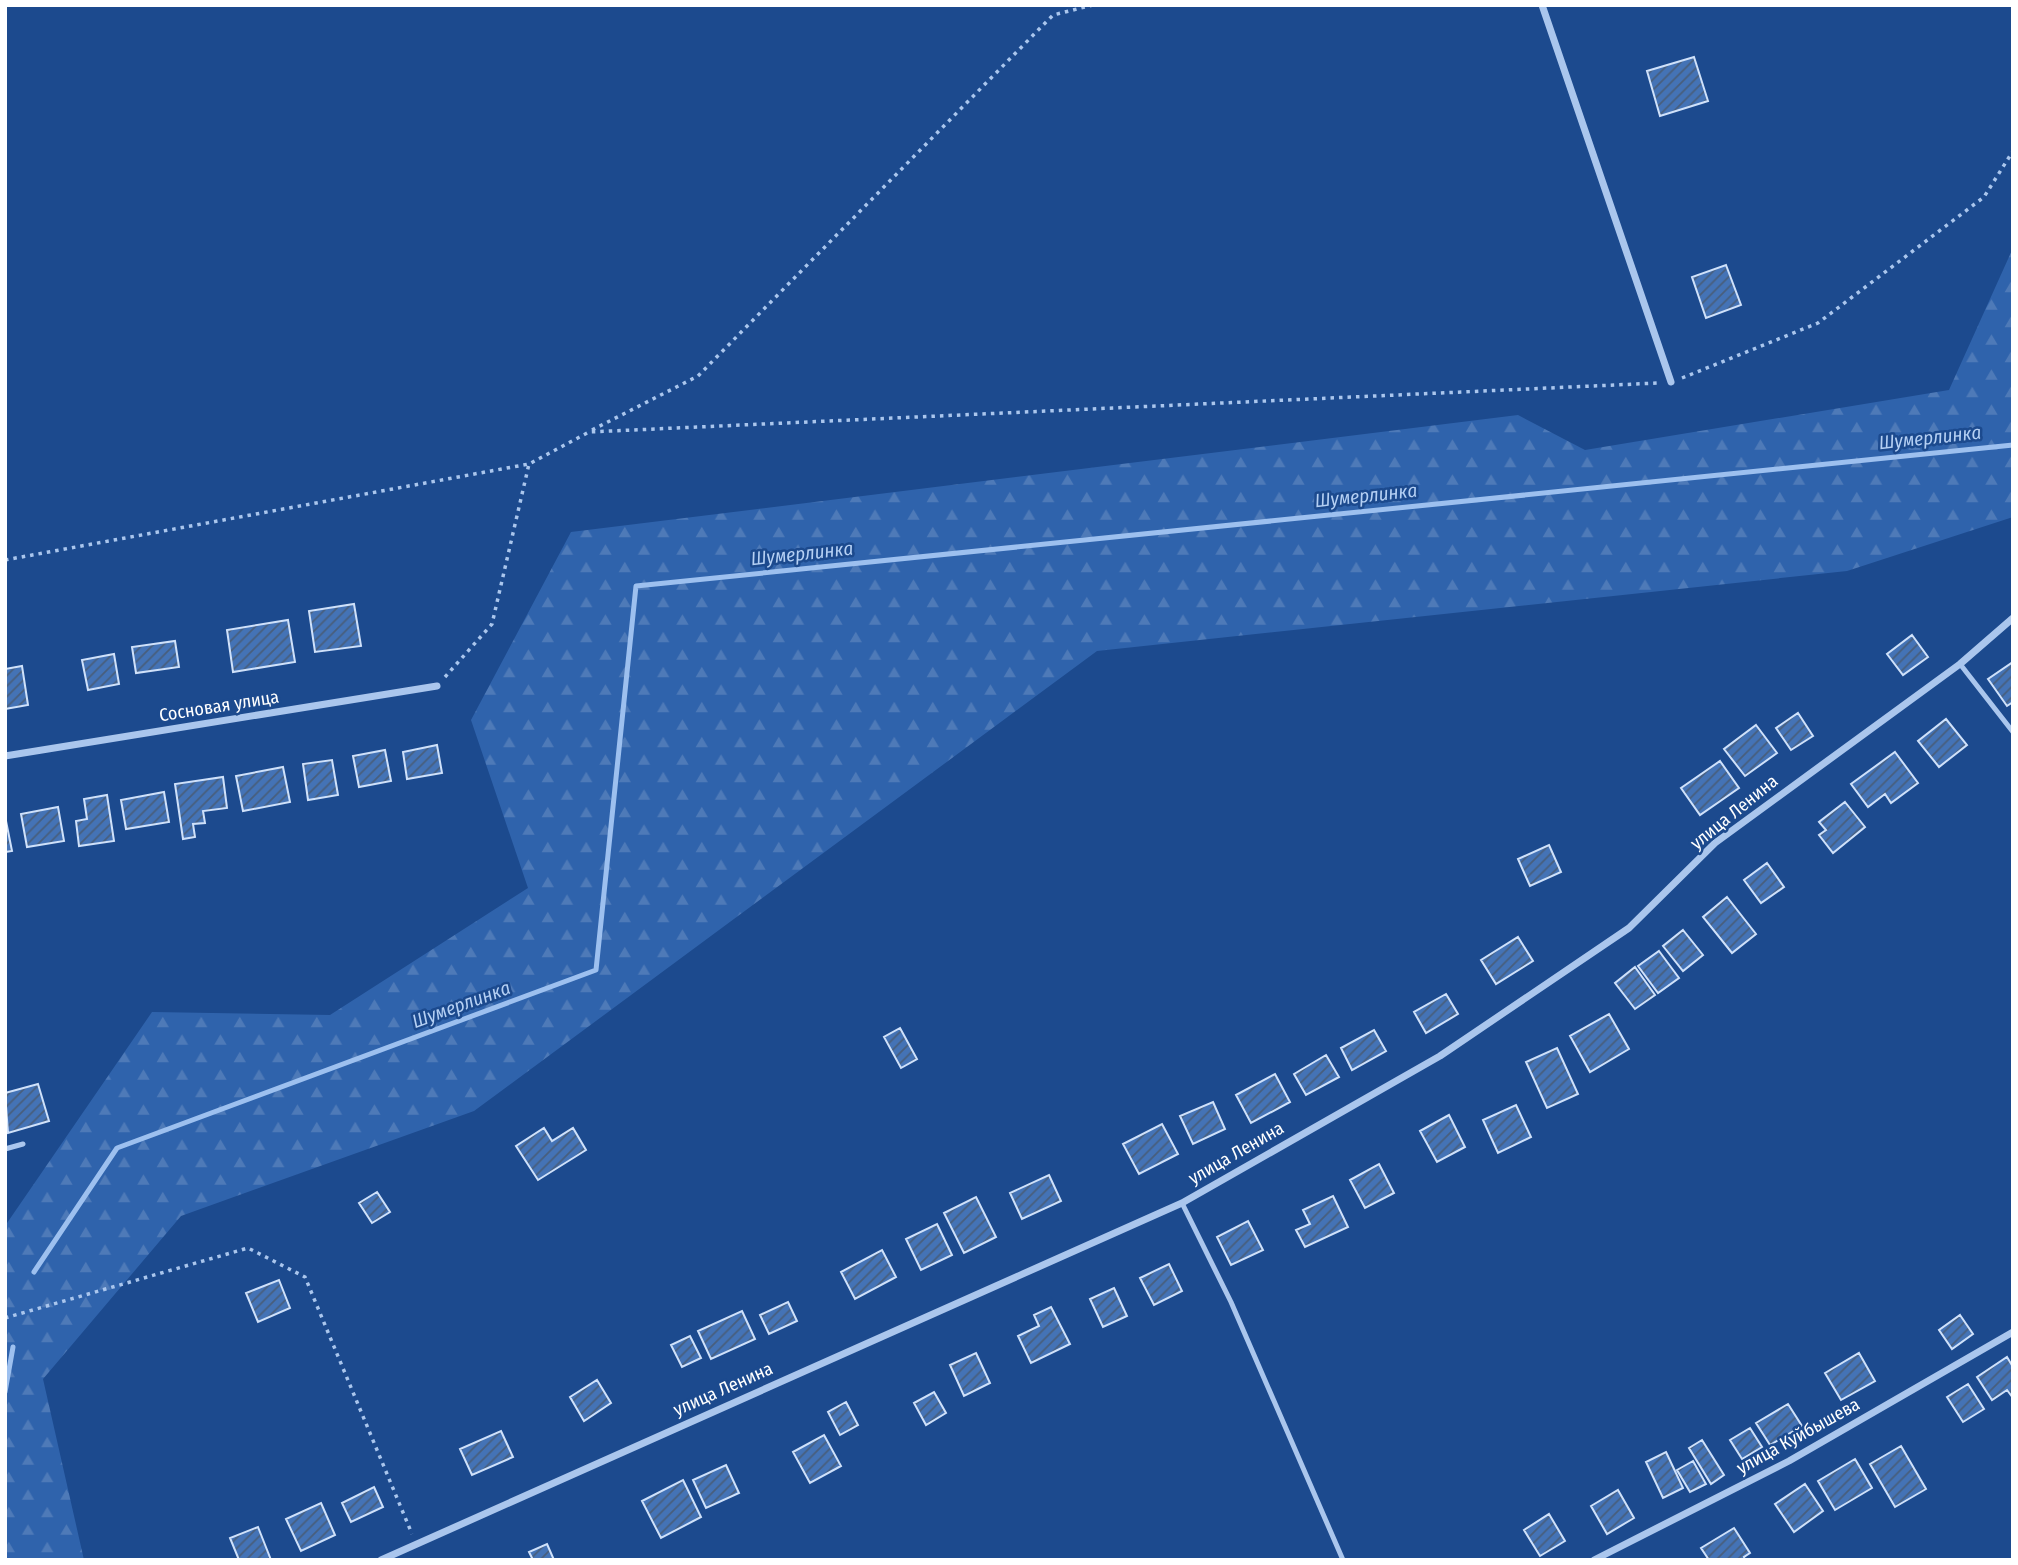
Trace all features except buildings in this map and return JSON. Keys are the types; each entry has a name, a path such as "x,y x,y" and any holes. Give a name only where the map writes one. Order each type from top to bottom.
{"street":[{"path":"1542,5 1671,382"},
{"name":"улица Ленина","path":"382,1560 416,1542 1181,1203 1487,1027 1629,928 1714,844 1961,664 2013,618"},
{"name":"Сосновая улица","path":"5,756 437,686"},
{"name":"улица Куйбышева","path":"1594,1560 1789,1461 2013,1332"}],"lane":[{"path":"1961,664 2013,732"},
{"path":"5,1149 23,1144"},
{"path":"1181,1203 1231,1302 1343,1560"}],"path":[{"path":"5,560 529,464 698,376 1054,15 1093,5"},
{"path":"589,432 1671,382 1818,323 1984,198 2013,151"},
{"path":"437,686 492,624 529,464"},
{"path":"5,1318 248,1248 305,1278 416,1542"}],"green space":[{"path":"2013,248 2013,517 1847,571 1097,651 474,1111 181,1216 43,1379 84,1560 5,1560 5,1226 152,1012 330,1015 528,888 471,720 571,532 1518,415 1585,450 1949,390"}],"waterway":[{"name":"Шумерлинка","path":"34,1272 117,1148 596,970 636,586 2013,445"},
{"name":"Шумерлинка","path":"5,1392 13,1347"}]}
